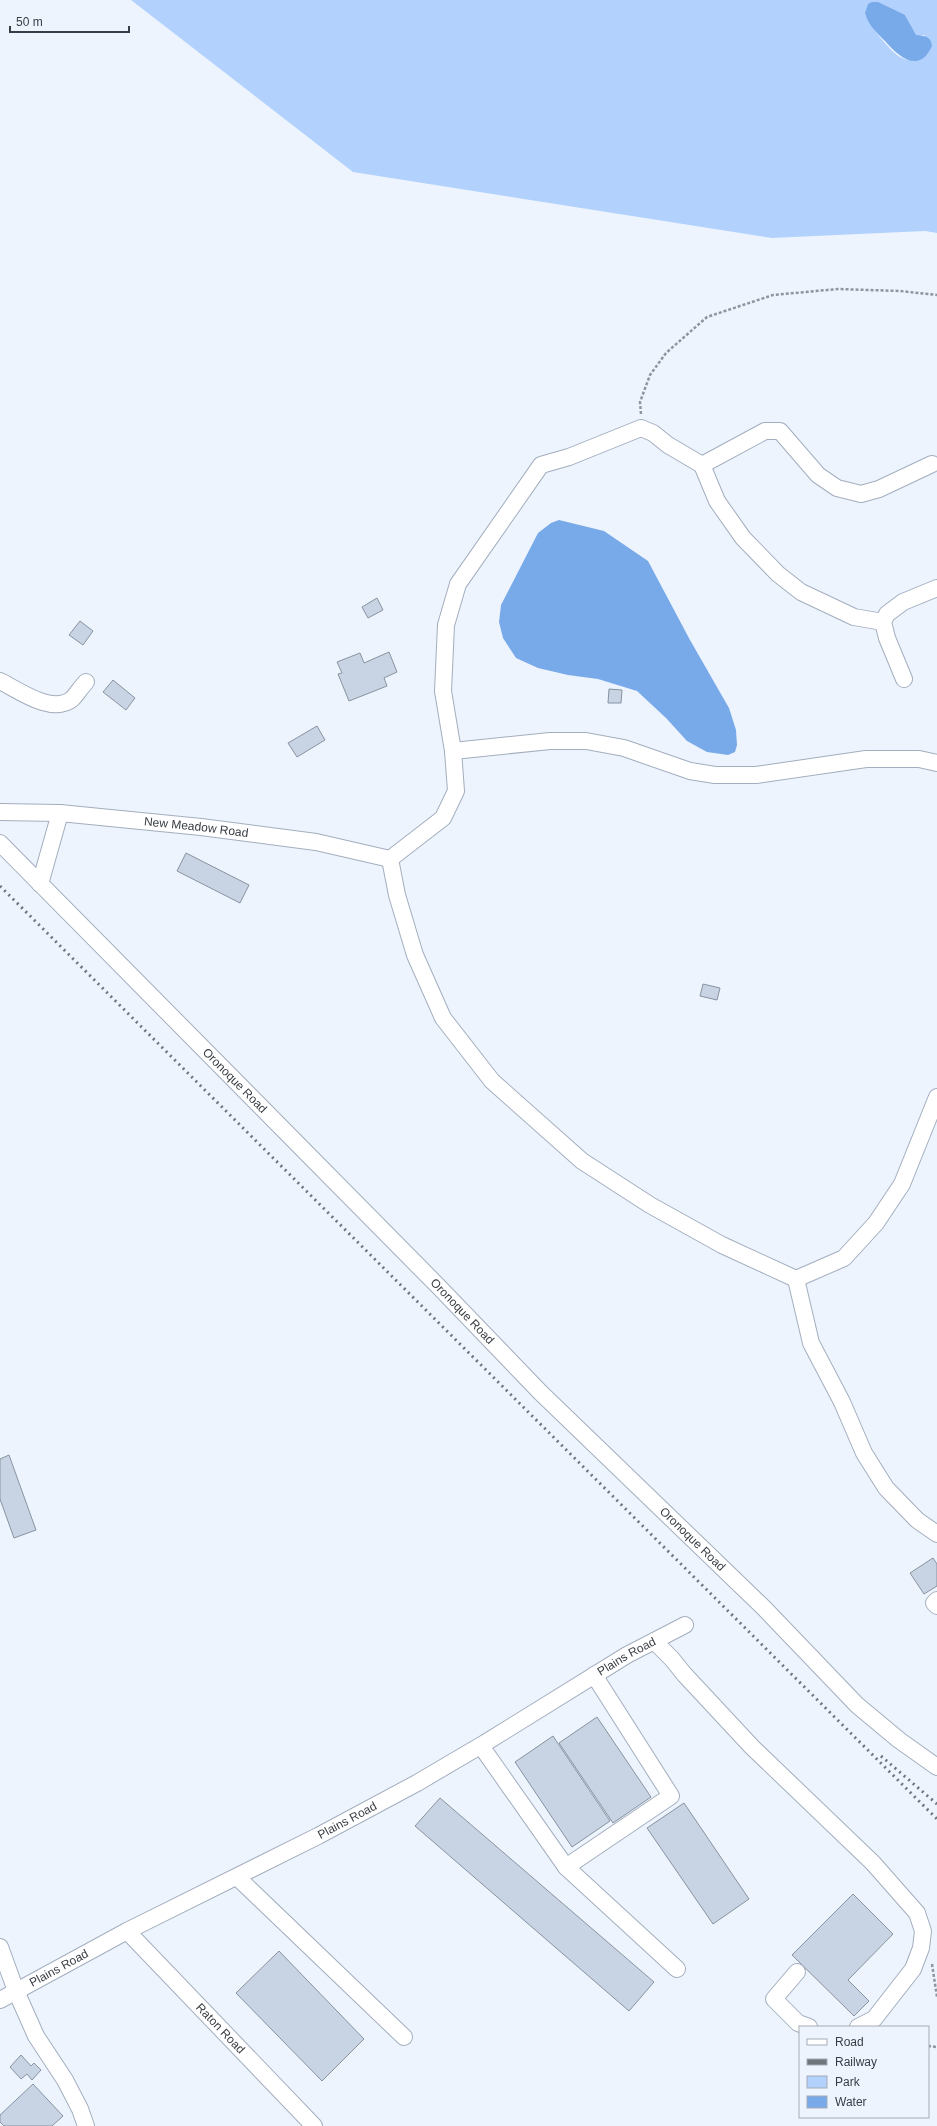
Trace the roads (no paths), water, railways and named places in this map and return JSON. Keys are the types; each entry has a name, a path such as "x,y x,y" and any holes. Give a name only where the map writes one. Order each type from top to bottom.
{"street":[{"path":"883,622 854,617 801,592 778,574 743,538 717,501 702,464 668,445 653,433 641,428 569,457 541,465 458,584 446,625 443,691 453,751 456,791 443,818 390,859 397,895 415,955 443,1018 492,1081 582,1161 650,1205 722,1245 796,1279 844,1258 876,1223 902,1184 937,1097"},
{"path":"702,464 765,431 780,431 818,475 837,488 861,494 879,489 932,464"},
{"path":"904,679 886,638 883,622 887,614 903,602 937,588"},
{"path":"0,681 41,702 59,704 72,699 86,682"},
{"path":"453,751 550,741 586,741 624,748 690,771 715,775 756,775 866,759 919,759 937,763"},
{"name":"New Meadow Road","path":"0,812 60,813 201,827 316,842 390,859"},
{"path":"40,884 60,813"},
{"name":"Oronoque Road","path":"0,843 438,1286 540,1392 764,1608 857,1705 899,1740 937,1767"},
{"path":"796,1279 811,1343 842,1402 864,1453 886,1488 917,1520 937,1534"},
{"path":"937,1600 934,1603 937,1606"},
{"name":"Plains Road","path":"0,2000 126,1931 237,1877 417,1783 627,1655 685,1625"},
{"path":"654,1641 752,1747 873,1863 917,1914 924,1931 921,1948 913,1969 874,2020 860,2026"},
{"path":"566,1867 671,1796 594,1675"},
{"path":"480,1746 566,1867 677,1970"},
{"path":"237,1877 404,2037"},
{"name":"Raton Road","path":"126,1931 314,2126"},
{"path":"0,1947 16,1991 36,2036 66,2080 80,2108 86,2126"},
{"path":"797,1972 774,1999 798,2023 806,2026"}],"water":[{"path":"878,2 905,15 916,35 929,38 932,46 927,55 921,60 908,60 890,47 873,28 866,17 865,13 868,4"},
{"path":"559,520 604,531 648,561 690,640 729,708 736,730 737,745 735,752 728,755 707,752 687,741 666,718 637,691 598,679 568,675 538,668 516,658 503,638 499,622 501,605 538,533 551,523"}],"railway":[{"path":"0,886 937,1819"},
{"path":"881,1756 937,1804"}]}
